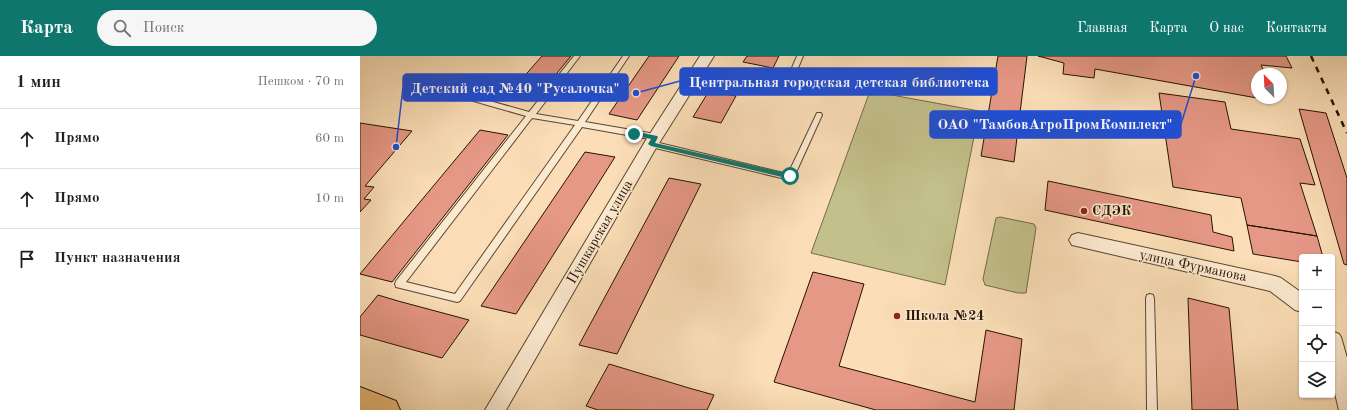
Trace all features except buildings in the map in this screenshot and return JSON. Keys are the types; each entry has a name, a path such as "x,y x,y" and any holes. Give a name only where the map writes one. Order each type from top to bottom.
{"main road":[{"path":"360,400 387,410"}],"street":[{"name":"Пушкарская улица","path":"495,410 653,141 707,56"},
{"name":"улица Фурманова","path":"1078,240 1275,284 1299,302"},
{"path":"1335,347 1347,404"}],"lane":[{"path":"577,56 399,284 457,298 580,124 626,56"},
{"path":"695,74 788,85 800,56"},
{"path":"465,96 530,115 580,124 653,141 790,176 819,115"},
{"path":"1150,298 1152,410"}],"shaded area":[{"path":"870,91 979,111 945,285 811,253"},
{"path":"1000,217 1034,224 1036,228 1026,293 1018,293 985,285 983,279 996,218"}],"railway":[{"path":"1311,56 1347,133"}],"place":[{"name":"ОАО \"ТамбовАгроПромКомплект\"","path":"1196,76"},
{"name":"Центральная городская детская библиотека","path":"636,93"},
{"name":"Детский сад №40 \"Русалочка\"","path":"396,147"},
{"name":"СДЭК","path":"1084,211"},
{"name":"Школа №24","path":"897,316"}],"route":[{"path":"634,134 655,137 651,144 790,176"}]}
